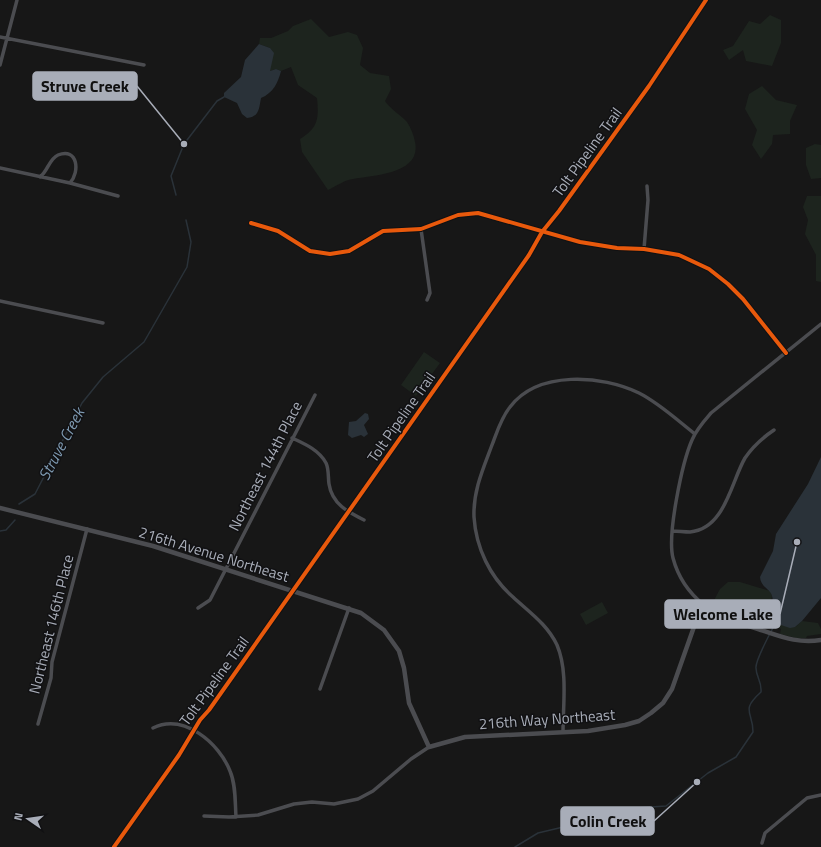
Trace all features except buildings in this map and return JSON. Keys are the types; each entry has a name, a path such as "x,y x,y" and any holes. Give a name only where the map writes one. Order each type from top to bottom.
{"street":[{"path":"0,65 17,0"},
{"path":"0,37 144,65"},
{"path":"40,177 46,173 52,159 58,155 66,154 72,156 76,160 77,168 73,180 70,183"},
{"path":"0,168 70,183 118,196"},
{"path":"644,249 648,200 647,186"},
{"path":"251,223 278,232 300,246 322,254 339,253 359,246 374,235 383,231 391,229 421,229 458,215 478,213 580,242 617,248 644,249 679,255 709,269 728,284 743,299 786,353"},
{"path":"421,229 430,293 427,300"},
{"path":"0,301 103,323"},
{"path":"821,324 715,410 705,420 695,434 686,460 672,531 672,557 680,576 688,589 704,605 728,620 776,636 796,641 821,640"},
{"path":"563,732 563,669 557,645 547,628 537,617 512,597 490,570 483,556 476,534 474,517 478,484 506,412 524,394 544,384 581,380 599,381 619,385 652,401 695,434"},
{"name":"Northeast 144th Place","path":"198,608 210,600 315,395"},
{"path":"672,531 691,532 710,523 724,506 745,458 759,440 774,430"},
{"path":"292,438 308,445 320,454 327,464 329,486 333,496 340,506 364,520"},
{"name":"216th Avenue Northeast","path":"0,508 153,546 361,613 379,624 395,644 404,668 409,703 429,747"},
{"name":"Northeast 146th Place","path":"38,724 51,678 52,662 87,529"},
{"name":"216th Way Northeast","path":"204,816 236,817 258,815 294,804 312,802 334,804 358,799 373,791 411,759 429,747 464,737 608,728 639,720 651,714 663,703 674,686 695,624 704,605"},
{"path":"320,689 349,608"},
{"path":"153,728 163,723 171,723 188,728 206,738 221,753 230,772 234,787 236,817"},
{"path":"762,843 765,833 807,798 821,795"}],"shaded area":[{"path":"770,15 781,20 781,43 772,66 746,61 743,50 729,60 723,50 733,46 749,21 760,24"},
{"path":"311,19 329,37 348,32 357,35 363,48 360,65 370,73 389,76 391,89 385,101 407,122 415,142 415,153 411,161 404,167 384,174 350,180 328,190 302,152 300,139 311,131 316,122 318,112 317,98 298,85 291,67 281,71 276,69 270,71 270,48 259,44 260,38 271,38 288,31 293,26"},
{"path":"259,44 270,48 274,53 270,71 276,69 281,71 272,90 261,98 258,112 254,116 247,118 242,114 237,103 224,97 224,93 241,77 245,60"},
{"path":"762,86 776,100 797,105 790,121 790,134 773,135 772,144 761,159 752,145 757,130 745,109 749,94"},
{"path":"815,144 821,145 821,178 811,179 806,165 806,148"},
{"path":"807,196 821,196 821,282 816,281 816,255 805,234 808,220 803,207"},
{"path":"424,352 440,363 416,396 401,385"},
{"path":"365,413 368,414 369,419 364,425 368,434 364,437 361,435 352,438 348,435 349,422 356,421"},
{"path":"821,457 821,598 802,621 795,627 790,628 775,623 769,615 772,596 762,583 760,577 773,551 776,534 808,484"},
{"path":"728,582 740,582 770,591 772,596 769,613 774,620 772,625 767,623 762,626 744,621 712,604 720,589"},
{"path":"602,602 608,613 586,625 580,614"},
{"path":"802,621 818,623 821,629 821,634 807,636 806,638 796,638 780,634 781,629 778,627 779,624 795,627"}],"waterway":[{"name":"Struve Creek","path":"176,195 171,176 184,144 217,101 224,97"},
{"name":"Struve Creek","path":"19,504 35,494 82,403 103,377 144,342 187,267 191,242 186,220"},
{"name":"Struve Creek","path":"0,531 6,530 15,520"},
{"path":"515,847 538,833 580,823 608,823 621,809 666,806 708,773 736,757 753,732 749,707 761,692 761,685 756,671 756,664 776,622"}],"cycle path":[{"name":"Tolt Pipeline Trail","path":"114,847 179,755 200,720 209,710 529,255 542,232 559,211 649,86 706,0"},
{"path":"251,223 278,231 310,251 330,254 349,251 383,231 421,229 458,215 478,213 580,242 617,248 644,249 679,255 709,269 728,284 743,299 786,353"}],"place":[{"name":"Struve Creek","path":"184,144"},
{"name":"Welcome Lake","path":"797,542"},
{"name":"Colin Creek","path":"697,782"}]}
